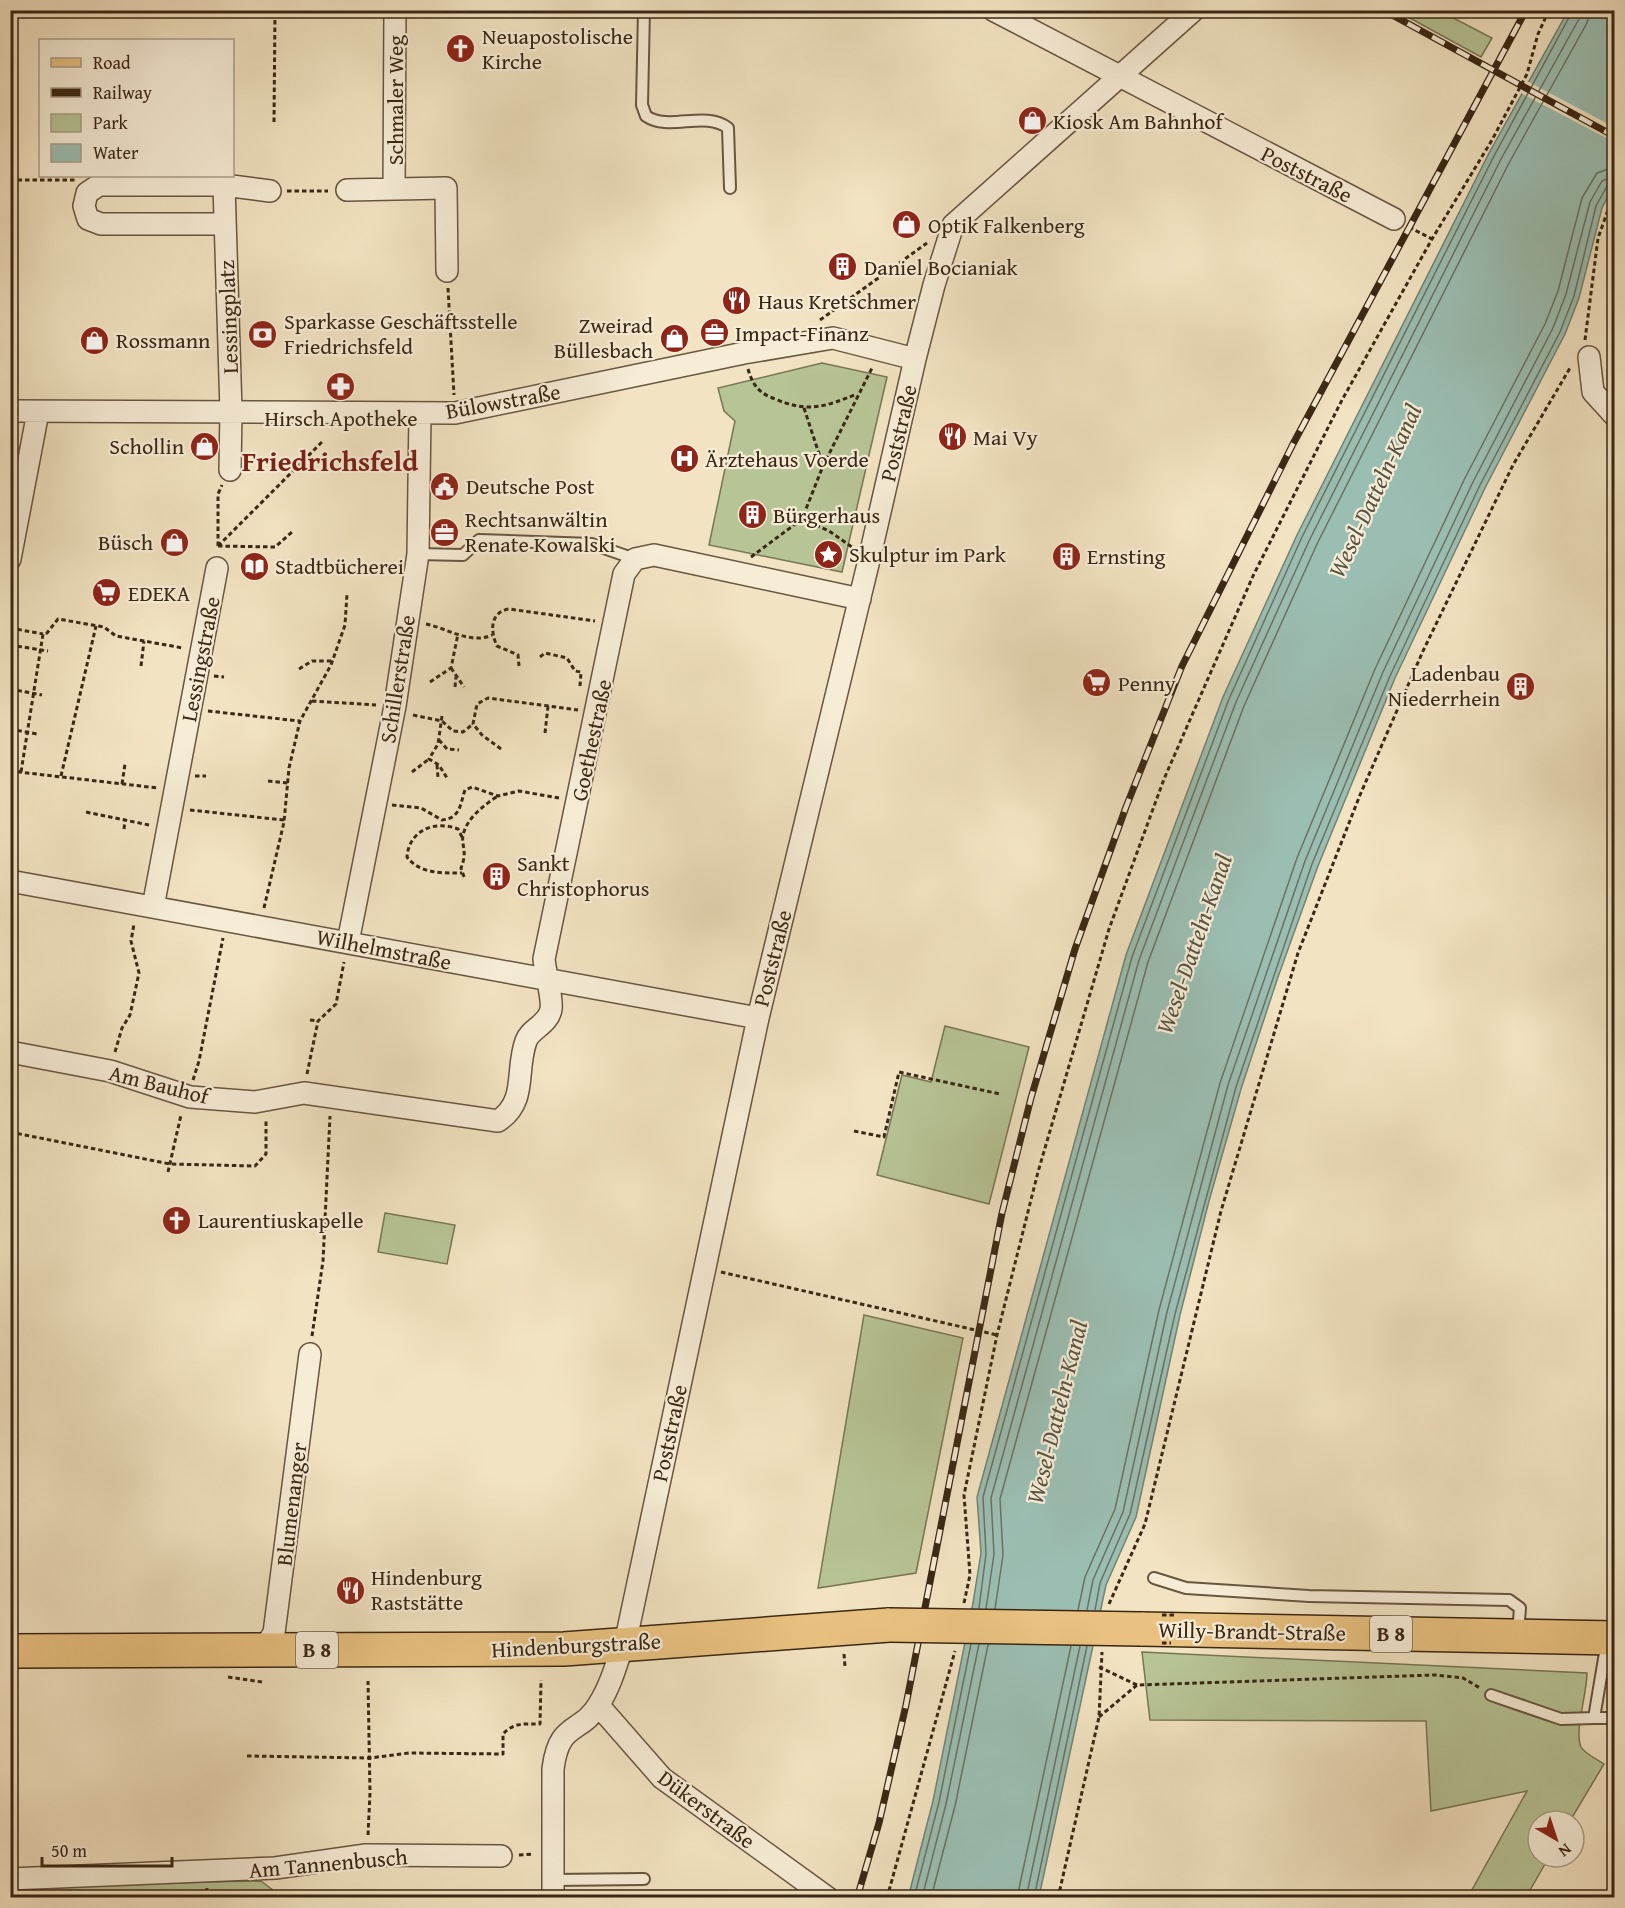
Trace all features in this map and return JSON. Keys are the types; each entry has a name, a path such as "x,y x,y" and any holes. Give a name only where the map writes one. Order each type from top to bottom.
{"main road":[{"name":"Hindenburgstraße","path":"10,1651 564,1649 889,1625 1141,1629"},
{"name":"Willy-Brandt-Straße","path":"1141,1629 1611,1638"}],"street":[{"name":"Schmaler Weg","path":"394,189 395,10"},
{"path":"993,10 1119,76"},
{"path":"953,225 1194,10"},
{"name":"Poststraße","path":"1119,76 1394,219"},
{"path":"225,224 101,224 88,219 84,206 87,193 99,185 224,185 270,191"},
{"name":"Lessingplatz","path":"224,185 231,411"},
{"name":"Schmaler Weg","path":"347,190 446,188 447,271"},
{"name":"Poststraße","path":"553,1889 555,1750 565,1733 598,1706 628,1630 703,1268 758,1018 860,599 915,359 934,285 953,225"},
{"name":"Bülowstraße","path":"10,411 455,413 744,353 833,338 915,359"},
{"path":"1589,357 1593,392 1614,415"},
{"path":"230,470 231,411"},
{"path":"10,559 38,412"},
{"name":"Schillerstraße","path":"348,942 394,709 418,554 420,413"},
{"path":"635,559 654,555 860,599"},
{"name":"Goethestraße","path":"486,1122 498,1121 509,1114 516,1100 526,1041 548,1018 552,1009 545,978 544,959 578,800 586,712 614,623 624,573 635,559"},
{"name":"Lessingstraße","path":"146,906 172,809 218,568"},
{"name":"Wilhelmstraße","path":"10,881 758,1018"},
{"name":"Am Bauhof","path":"10,1052 110,1071 188,1096 255,1102 304,1093 486,1122"},
{"name":"Blumenanger","path":"263,1650 274,1633 310,1354"},
{"name":"Dükerstraße","path":"598,1706 662,1778 828,1898"},
{"name":"Am Tannenbusch","path":"10,1879 275,1868 366,1855 501,1856"}],"lane":[{"path":"644,10 642,105 646,116 659,121 719,121 728,128 730,188"},
{"path":"418,554 463,555 479,540 592,544 635,559"},
{"path":"1154,1578 1186,1588 1275,1594 1509,1600 1520,1608 1518,1636"},
{"path":"1594,1719 1611,1638"},
{"path":"1491,1695 1561,1719 1610,1718 1614,1713"},
{"path":"553,1889 644,1879"}],"path":[{"path":"274,122 275,10"},
{"path":"964,1607 970,1575 964,1495 998,1335 1038,1172 1106,940 1164,779 1253,576 1342,400 1432,239 1492,140 1527,74 1538,34 1549,10"},
{"path":"10,180 79,180 87,193"},
{"path":"270,191 347,190"},
{"path":"1107,1612 1109,1601 1145,1524 1221,1212 1298,953 1369,774 1423,651 1503,486 1573,364 1589,357 1585,344 1590,286 1598,238 1614,193"},
{"path":"1394,219 1432,239"},
{"path":"786,345 953,225"},
{"path":"447,271 455,413"},
{"path":"744,353 753,385 763,394 804,408 830,405 858,394"},
{"path":"732,571 802,519 823,466 870,368 915,359"},
{"path":"804,408 823,466"},
{"path":"218,546 323,441"},
{"name":"Lessingstraße","path":"218,568 218,494 230,470"},
{"path":"802,519 829,531 869,560"},
{"path":"218,546 275,547 292,532"},
{"path":"260,927 284,820 288,783 300,721 333,661 345,625 347,594"},
{"path":"519,666 518,655 497,646 492,635 495,618 500,612 509,609 614,623"},
{"path":"21,772 42,634 58,619 104,627 116,636 202,651"},
{"path":"406,621 443,627 458,634 480,639 492,635"},
{"path":"61,777 96,626"},
{"path":"10,628 42,634"},
{"path":"433,681 451,668 458,634"},
{"path":"141,666 144,641"},
{"path":"10,645 48,651"},
{"path":"540,657 544,653 567,658 575,671 581,672 579,691"},
{"path":"299,669 312,661 333,661"},
{"path":"451,668 464,687"},
{"path":"455,687 456,675"},
{"path":"10,689 42,694"},
{"path":"76,691 81,692"},
{"path":"312,701 394,709 442,721 457,732 463,732 473,724 477,704 488,699 586,712"},
{"path":"578,700 586,712"},
{"path":"545,733 548,706"},
{"path":"191,710 300,721"},
{"path":"412,772 429,759 439,740 442,716"},
{"path":"473,724 482,735 501,749"},
{"path":"10,729 37,734"},
{"path":"439,740 447,749 459,750"},
{"path":"429,759 447,778"},
{"path":"123,784 125,764"},
{"path":"437,765 438,778"},
{"path":"417,768 420,772"},
{"path":"10,771 123,784 172,809"},
{"path":"268,782 288,783"},
{"path":"376,802 421,808 442,820 454,817 460,809 465,790 472,787 482,788 498,796"},
{"path":"462,837 458,829 439,824 414,836 408,844 406,857 415,867 463,875 461,868 465,858 462,837 473,816 498,796 519,791 552,799 578,800"},
{"path":"86,812 125,820 172,809 284,820"},
{"path":"124,829 125,820"},
{"path":"110,1071 122,1028 130,1015 139,973 131,941 146,906"},
{"path":"168,1172 188,1096 226,921"},
{"path":"304,1093 318,1022 336,1004 348,942"},
{"path":"310,1020 318,1022"},
{"path":"854,1131 884,1137 899,1072 1000,1094"},
{"path":"310,1354 323,1261 332,1096"},
{"path":"10,1132 170,1164 255,1166 266,1154 266,1100"},
{"path":"703,1268 998,1335"},
{"path":"1058,1898 1099,1717 1099,1667 1102,1645"},
{"path":"887,1898 956,1650"},
{"path":"1099,1667 1137,1684 1436,1674 1463,1678 1491,1695"},
{"path":"247,1756 370,1758 409,1754 503,1754 503,1734 508,1729 518,1723 540,1724 541,1680"},
{"path":"366,1855 370,1758 368,1681"},
{"path":"1099,1717 1137,1684"},
{"path":"501,1856 553,1853"}],"green space":[{"path":"1397,11 1440,11 1492,38 1481,57"},
{"path":"822,363 887,377 842,572 709,545 735,421 724,411 718,388"},
{"path":"945,1026 1029,1047 989,1204 877,1175 902,1075 931,1082"},
{"path":"385,1213 455,1225 447,1264 378,1252"},
{"path":"864,1315 963,1338 916,1573 818,1588"},
{"path":"1142,1652 1587,1673 1579,1740 1585,1752 1604,1764 1577,1809 1526,1809 1526,1869 1542,1869 1526,1897 1468,1897 1527,1791 1431,1811 1426,1721 1150,1720"},
{"path":"261,1881 282,1897 11,1898 11,1886"}],"water":[{"name":"Wesel-Datteln-Kanal","path":"1568,11 1614,11 1614,185 1602,208 1579,298 1565,334 1485,488 1395,678 1318,866 1278,977 1241,1089 1209,1201 1180,1315 1136,1517 1106,1585 1039,1897 908,1898 933,1801 973,1603 981,1553 977,1497 1126,955 1223,697 1297,535 1489,153"}],"pier":[{"path":"1525,80 1614,127 1614,142 1519,92"}],"railway":[{"path":"1383,10 1614,136"},
{"path":"857,1898 879,1823 906,1705 1002,1213 1031,1098 1075,949 1126,807 1182,666 1293,444 1526,10"}],"place":[{"name":"Neuapostolische Kirche","path":"461,49"},
{"name":"Kiosk Am Bahnhof","path":"1032,121"},
{"name":"Optik Falkenberg","path":"907,225"},
{"name":"Daniel Bocianiak","path":"843,267"},
{"name":"Haus Kretschmer","path":"737,301"},
{"name":"Impact-Finanz","path":"714,333"},
{"name":"Sparkasse Geschäftsstelle Friedrichsfeld","path":"263,334"},
{"name":"Zweirad Büllesbach","path":"674,338"},
{"name":"Rossmann","path":"95,340"},
{"name":"Hirsch Apotheke","path":"341,386"},
{"name":"Mai Vy","path":"952,437"},
{"name":"Schollin","path":"205,446"},
{"name":"Ärztehaus Voerde","path":"684,459"},
{"name":"Deutsche Post","path":"445,486"},
{"name":"Bürgerhaus","path":"752,515"},
{"name":"Rechtsanwältin Renate Kowalski","path":"444,532"},
{"name":"Büsch","path":"174,542"},
{"name":"Skulptur im Park","path":"828,554"},
{"name":"Ernsting","path":"1066,556"},
{"name":"Stadtbücherei","path":"254,566"},
{"name":"EDEKA","path":"107,593"},
{"name":"Penny","path":"1097,683"},
{"name":"Ladenbau Niederrhein","path":"1521,686"},
{"name":"Sankt Christophorus","path":"496,876"},
{"name":"Laurentiuskapelle","path":"177,1220"},
{"name":"Hindenburg Raststätte","path":"350,1590"}],"district":[{"name":"Friedrichsfeld","path":"330,461"}]}
